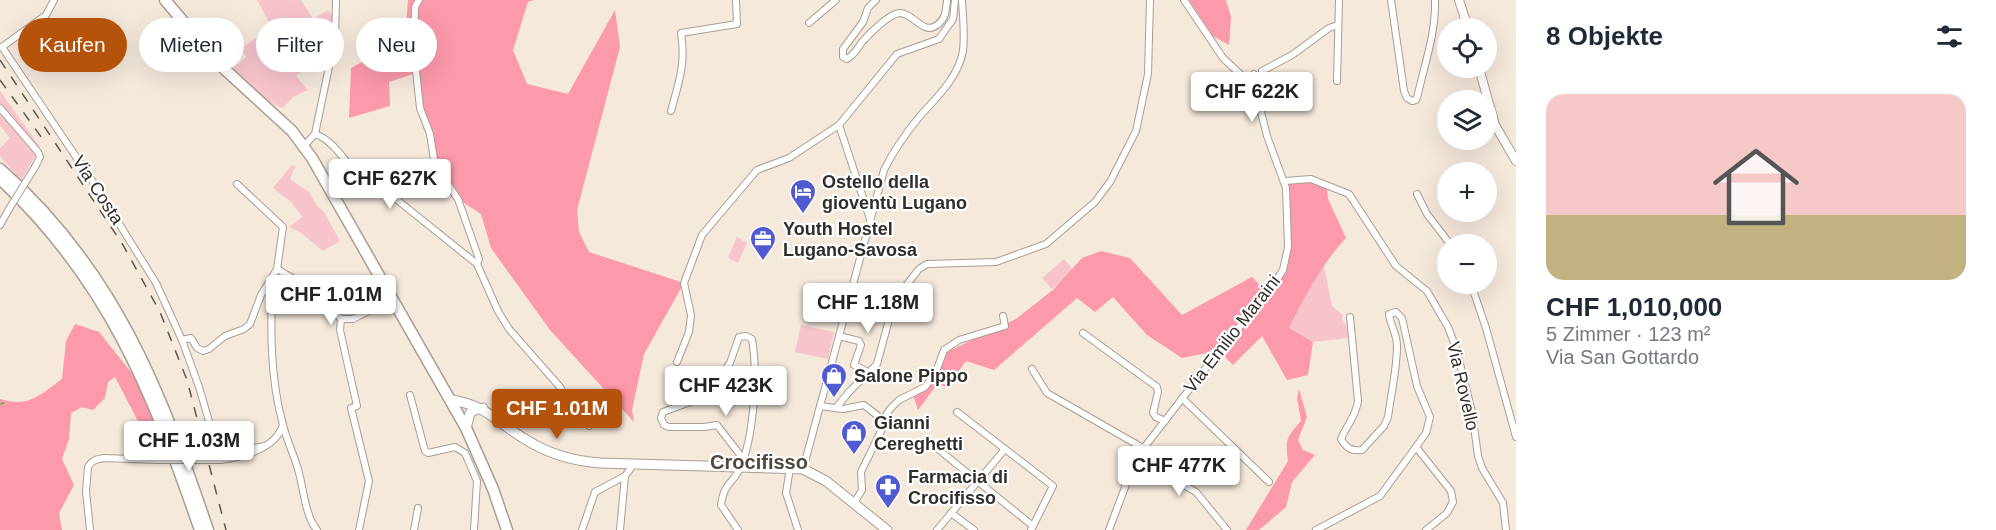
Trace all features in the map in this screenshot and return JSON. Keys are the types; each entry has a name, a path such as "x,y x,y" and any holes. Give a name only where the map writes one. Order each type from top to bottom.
{"main road":[{"path":"165,0 227,71 284,123 304,146 452,400 490,481 507,530"},
{"path":"0,169 38,205 71,244 105,291 126,326 164,408 208,530"},
{"path":"0,179 65,250 97,294 122,336 157,411 200,530"},
{"path":"452,400 468,402 483,408 525,440 553,453 592,462 743,464 802,469 826,481 887,530"},
{"path":"466,428 470,413 483,408"}],"street":[{"name":"Via Costa","path":"54,0 45,15 2,47 137,250 160,291 182,340 217,445 226,449 266,446"},
{"path":"304,146 315,134 335,38 336,0"},
{"path":"419,0 415,7 414,52 420,108 429,134 435,166 458,199 479,259 477,264"},
{"path":"671,111 683,68 681,33 737,24 736,0"},
{"path":"809,23 837,0"},
{"path":"876,0 868,8 863,22 843,49 843,57 847,59 854,55 863,40 890,17 897,14 908,15 926,27 933,28 944,18 947,0"},
{"path":"677,362 689,332 691,315 684,283 702,235 757,170 789,158 839,125 897,54 939,39 953,19 955,0"},
{"path":"802,469 884,170 893,153 920,116 944,89 957,68 963,51 962,0"},
{"path":"837,408 849,392 877,364 894,301 919,269 927,264 996,262 1046,244 1095,202 1110,182 1136,130 1148,74 1150,0"},
{"path":"1184,0 1222,58 1255,88"},
{"path":"1337,81 1339,0"},
{"path":"1390,0 1404,91 1407,98 1412,101 1418,94 1435,24 1435,0"},
{"path":"1459,0 1465,18"},
{"path":"1262,70 1292,56 1329,28 1338,25"},
{"name":"Via Emilio Maraini","path":"1109,530 1136,459 1143,447 1268,293 1283,270 1288,246 1288,214 1284,181 1267,136 1253,75"},
{"path":"1482,78 1495,125 1516,161"},
{"path":"0,108 40,157 0,225"},
{"path":"839,125 870,220"},
{"path":"315,134 331,144 360,177 396,200 477,264 498,311 510,329 561,387 577,416 589,426"},
{"name":"Via Rovello","path":"1284,181 1311,179 1349,194 1396,266 1427,291 1448,327 1456,348 1472,412 1478,456 1482,468 1503,503 1506,530"},
{"path":"182,340 191,338 197,348 205,350 213,347 225,336 246,328 252,321 261,295 277,269 283,227 237,184"},
{"path":"1417,194 1427,214 1442,234"},
{"path":"277,269 318,293 340,319 340,330 369,481 359,530"},
{"path":"273,278 273,374 283,425 299,472 311,521 317,530"},
{"path":"1474,294 1516,437"},
{"path":"340,319 353,319 394,298"},
{"path":"1316,530 1380,496 1426,433 1430,417 1417,386 1401,318 1396,312 1392,312 1389,314 1389,319 1394,326 1397,345 1388,417 1384,426 1362,450 1352,451 1346,447 1341,439 1356,413 1358,401 1350,317"},
{"path":"854,503 862,490 861,472 882,429 883,420 899,400 925,387 936,372 944,350 959,340 1005,326 1003,316"},
{"path":"1083,333 1157,387 1153,413 1165,421"},
{"path":"715,383 730,363 739,337 746,336 752,339 754,378 751,436 743,464 726,488 721,505 738,530"},
{"path":"838,336 859,341 861,345 855,365 866,370"},
{"path":"1032,369 1047,393 1143,447"},
{"path":"410,394 425,451 428,453 455,447 465,453 477,481 474,530"},
{"path":"1182,398 1269,482"},
{"path":"690,402 663,412 661,418 664,425 692,428 717,425 743,464"},
{"path":"820,406 837,408 864,405 883,420"},
{"path":"928,441 1032,528 1053,486 957,412"},
{"path":"90,530 86,491 88,466 96,459 220,460 239,457 266,446 276,438 283,425"},
{"path":"1416,447 1450,491 1453,502 1447,513 1426,530"},
{"path":"937,530 1005,449"},
{"path":"1136,459 1196,492 1227,530"},
{"path":"582,530 596,492 625,476 634,464"},
{"path":"790,468 786,493 798,530"},
{"path":"620,530 625,476"},
{"path":"414,530 418,508"},
{"path":"951,513 974,530"}],"shaded area":[{"path":"257,0 301,0 312,18 267,18"},
{"path":"408,0 534,0 528,2 513,50 527,84 568,94 615,10 620,47 577,210 579,232 589,252 684,283 644,354 632,410 634,422 550,330 491,248 481,214 458,199 435,166 420,108 416,73 389,82 390,106 349,118 351,68 356,65 356,72 437,72 437,18 407,18"},
{"path":"1189,0 1226,0 1231,17 1229,45 1213,36"},
{"path":"328,10 336,18 315,18"},
{"path":"256,38 256,72 300,72 296,76 308,90 293,97 283,108 278,107 237,72 244,72 246,57 244,46"},
{"path":"0,91 40,147 21,181 0,156 0,148 10,138 0,126"},
{"path":"292,165 295,167 290,179 309,192 317,206 324,212 340,241 323,251 300,232 289,227 302,217 291,202 273,188"},
{"path":"1304,178 1327,186 1328,199 1346,238 1321,270 1289,328 1313,342 1308,375 1287,380 1262,336 1233,365 1215,347 1207,353 1182,358 1147,335 1113,297 1095,312 1077,298 994,370 966,361 947,388 938,383 918,410 913,395 935,378 947,352 1016,319 1054,289 1082,258 1101,251 1130,258 1182,315 1252,277 1268,293 1287,257 1285,181"},
{"path":"737,237 747,243 738,263 728,258"},
{"path":"1064,259 1074,271 1052,289 1042,278"},
{"path":"1324,266 1332,306 1343,315 1342,320 1346,326 1348,338 1313,342 1289,328 1310,285"},
{"path":"75,324 99,332 142,386 164,453 154,452 115,377 108,382 105,398 93,410 82,407 71,413 69,439 62,459 74,485 59,513 62,530 0,530 0,399 27,401 40,395 62,379 66,341"},
{"path":"801,325 834,332 828,359 795,352"},
{"path":"1299,389 1307,417 1298,440 1303,450 1315,455 1292,482 1286,507 1259,530 1246,530 1288,461 1288,439 1301,421 1297,398"}],"waterway":[{"path":"0,404 4,403"}],"railway":[{"path":"0,60 123,245 160,312 187,380 226,530"},
{"path":"0,80 47,145"}],"place":[{"name":"Ostello della gioventù Lugano","path":"803,215"},
{"name":"Youth Hostel Lugano-Savosa","path":"763,262"},
{"name":"Salone Pippo","path":"834,399"},
{"name":"Gianni Cereghetti","path":"854,456"},
{"name":"Farmacia di Crocifisso","path":"888,510"}],"district":[{"name":"Crocifisso","path":"759,462"}]}
